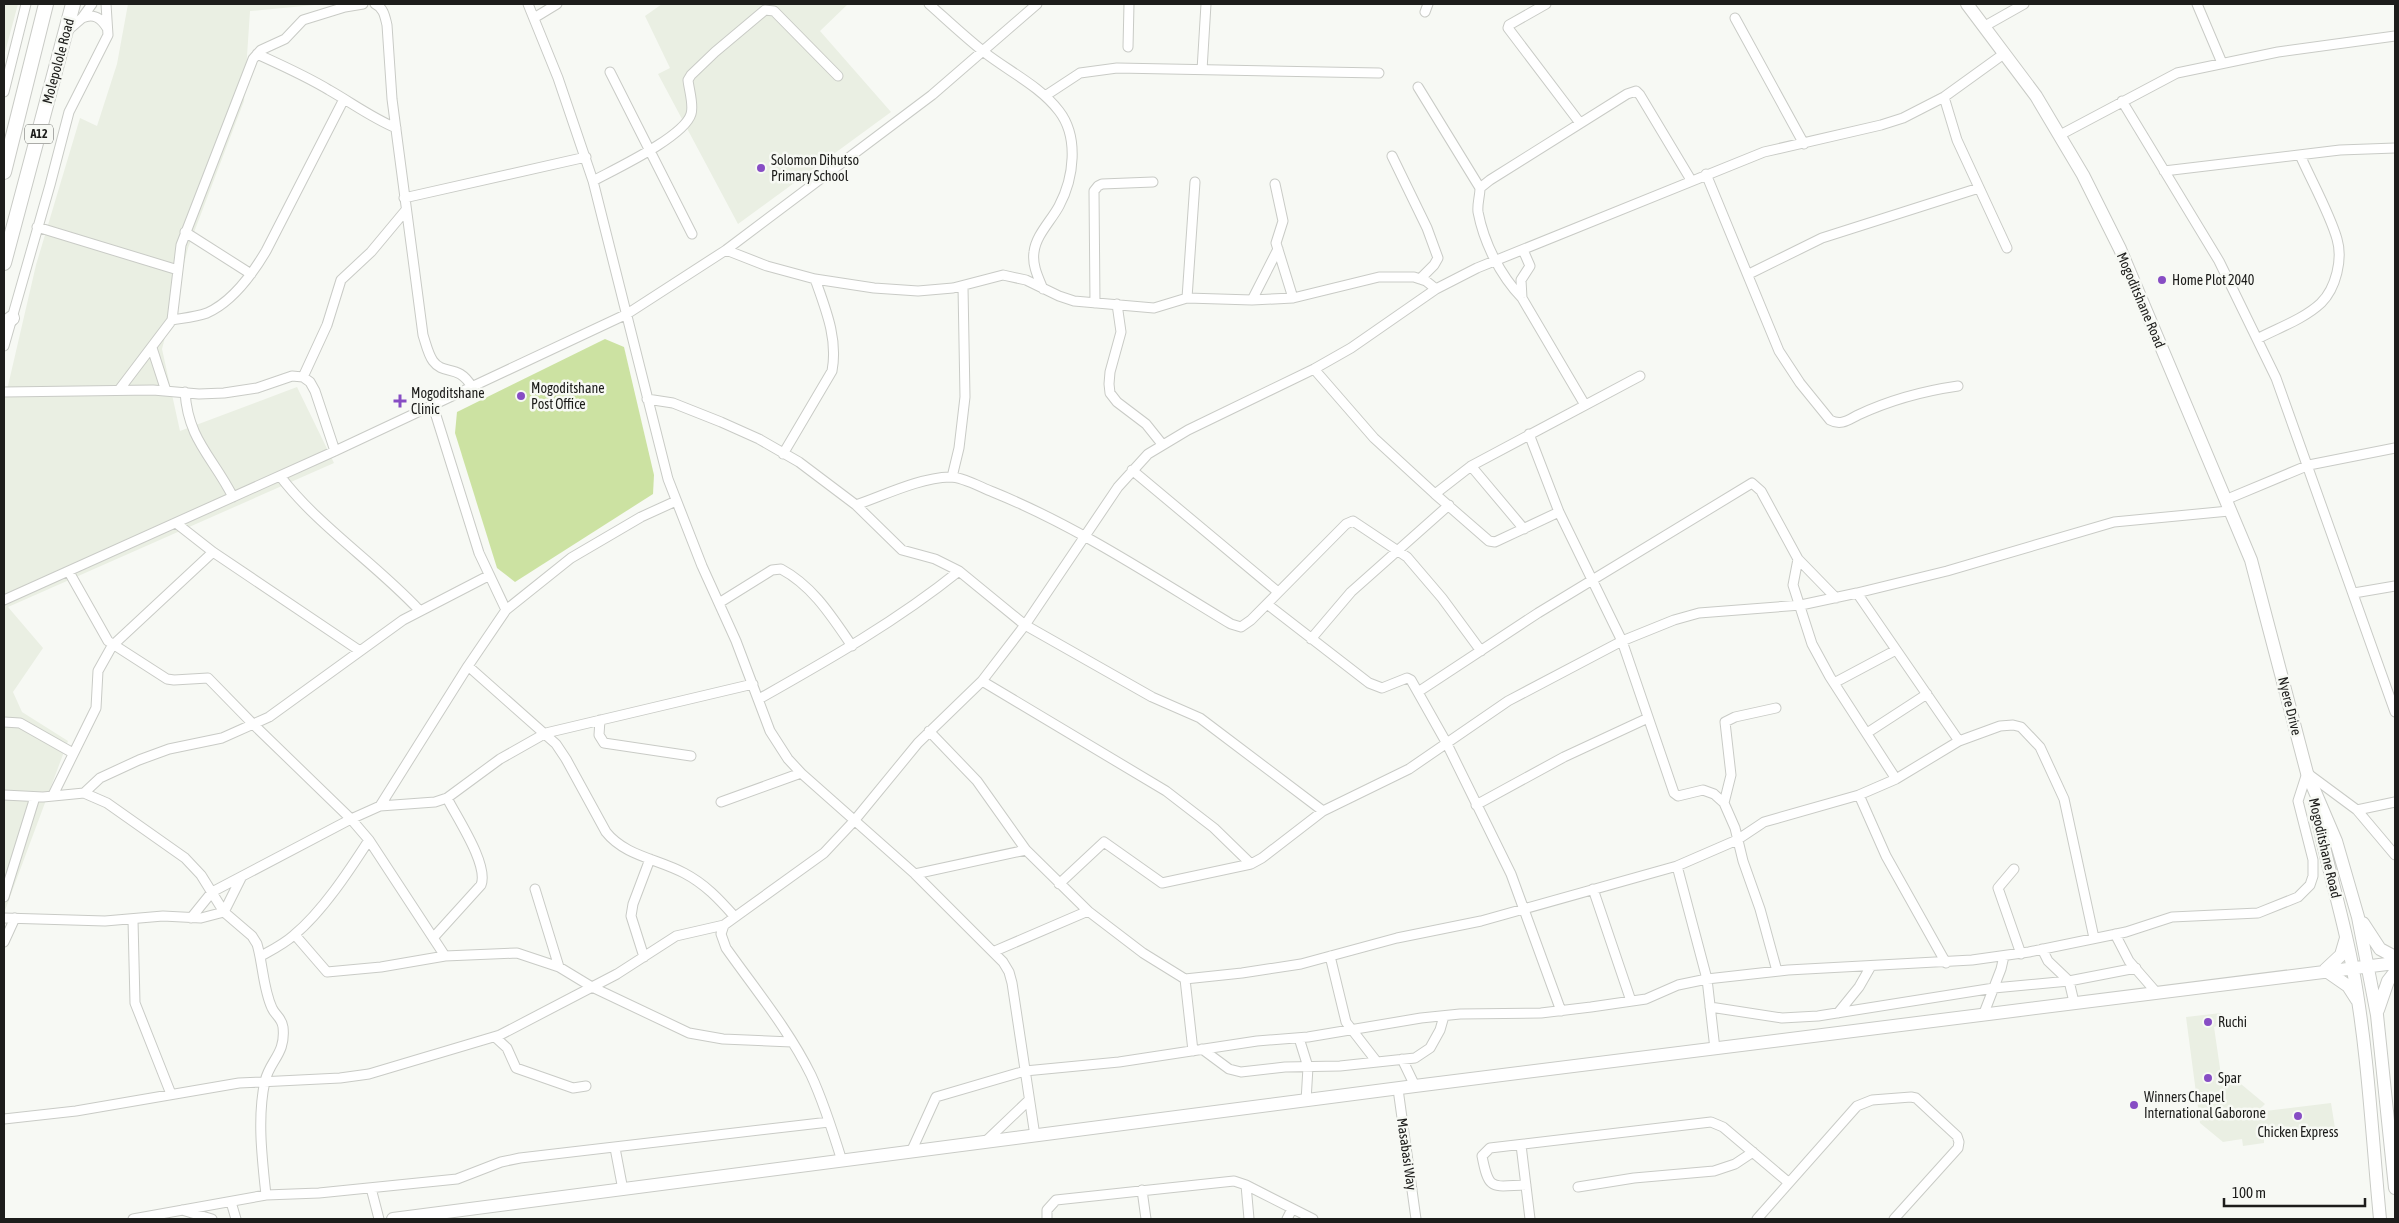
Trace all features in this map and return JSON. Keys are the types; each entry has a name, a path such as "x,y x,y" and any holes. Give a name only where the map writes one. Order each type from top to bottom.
{"main road":[{"name":"Molepolole Road","path":"4,172 46,4"},
{"name":"Molepolole Road","path":"4,263 73,4"},
{"name":"Mogoditshane Road","path":"1967,4 2005,53 2060,135 2084,175 2120,248 2251,560 2268,621"},
{"path":"4,226 14,203 24,189"},
{"name":"Nyere Drive","path":"2268,621 2313,791"},
{"name":"Mogoditshane Road","path":"2313,791 2336,840 2358,917 2376,1015 2395,1188"},
{"name":"Mogoditshane Road","path":"2313,791 2322,844 2346,936 2360,1004 2380,1219"},
{"path":"2358,917 2380,949 2395,957"},
{"path":"2325,970 2341,955 2344,950 2346,936"},
{"path":"392,1219 1984,1013 2325,970 2395,963"},
{"path":"2325,970 2348,986 2360,1004"},
{"path":"2376,1015 2385,986 2395,972"}],"street":[{"path":"4,92 26,4"},
{"path":"66,32 82,18 92,4"},
{"path":"4,346 8,321 37,227 69,112 106,42 108,31 106,4"},
{"path":"120,390 172,320 185,232 256,54 285,39 303,20 345,5 363,4"},
{"path":"375,4 380,6 387,26 404,198 423,334 434,363 440,368 460,372 467,378 472,388"},
{"path":"528,4 586,157 627,314 660,453 676,501 778,745 801,773 915,874 995,951 1009,972 1035,1136"},
{"path":"534,18 557,4"},
{"path":"930,4 982,51 1045,96 1060,113 1067,128 1072,154 1072,170 1060,205 1041,233 1034,249 1034,266 1043,289"},
{"path":"4,600 335,451 627,314 726,250 932,95 1037,4"},
{"path":"1128,47 1129,4"},
{"path":"1202,70 1206,4"},
{"path":"1546,4 1509,25 1508,28 1580,123"},
{"path":"1984,26 2024,4"},
{"path":"2197,4 2222,63"},
{"path":"593,181 650,150 687,124 692,112 688,80 691,75 765,10 774,11 838,76"},
{"path":"82,18 90,16 99,18 108,31"},
{"path":"1735,18 1804,144"},
{"path":"2060,135 2122,101 2178,74 2278,52 2395,39"},
{"path":"4,1119 76,1111 265,1080 355,1077 495,1037 592,987 676,936 724,925 734,916 809,865 854,821 929,731 982,681 1025,625 1085,535 1132,470 1162,444 1314,369 1351,348 1436,289 1494,261 1764,152 1881,125 1916,112 1944,97 2005,53"},
{"path":"256,54 288,68 344,99 374,119 396,128"},
{"path":"1045,96 1067,80 1090,70 1117,68 1380,73"},
{"path":"610,72 692,234"},
{"path":"1418,87 1480,188 1478,210 1494,261 1510,285 1522,298 1585,405"},
{"path":"1480,188 1580,123 1627,94 1636,91 1691,180"},
{"path":"1944,97 1957,140 2007,248"},
{"path":"172,320 210,312 232,294 251,274 266,251 344,99"},
{"path":"2122,101 2219,261 2276,378 2309,465 2395,712"},
{"path":"2164,171 2300,155 2395,148"},
{"path":"2257,338 2307,313 2322,302 2334,282 2339,264 2338,240 2300,155"},
{"path":"1392,156 1427,228 1438,258 1420,279"},
{"path":"404,198 586,157"},
{"path":"1706,174 1787,363 1826,415 1836,423 1844,422 1877,406 1910,395 1958,386"},
{"path":"1095,303 1094,191 1102,184 1153,182"},
{"path":"1187,298 1195,182"},
{"path":"1275,184 1283,221 1276,238 1293,298"},
{"path":"1749,274 1822,238 1979,188"},
{"path":"303,377 327,325 341,280 371,252 406,210"},
{"path":"37,227 178,270"},
{"path":"185,232 251,274"},
{"path":"1252,300 1278,249"},
{"path":"726,250 767,266 815,279 896,291 963,286 1003,275 1026,280 1074,301 1154,308 1187,298 1252,300 1293,298 1370,278 1397,276 1420,279 1436,289"},
{"path":"1522,298 1521,280 1530,266 1523,250"},
{"path":"784,454 832,371 835,356 831,325 815,279"},
{"path":"952,477 959,448 965,397 963,286"},
{"path":"1117,304 1121,332 1110,372 1110,394 1117,402 1146,424 1162,444"},
{"path":"152,348 166,391"},
{"path":"1314,369 1374,438 1489,540 1502,541 1559,512"},
{"path":"4,392 120,390 238,392 292,376 303,377 315,391 335,451"},
{"path":"1435,494 1471,466 1640,376"},
{"path":"185,392 188,422 195,437 219,472 233,497"},
{"path":"647,399 673,403 721,422 759,439 784,454 856,505 902,550 935,559 959,571 1025,625 1152,697 1200,718 1323,811"},
{"path":"433,406 488,576 506,610"},
{"path":"1529,434 1559,512 1622,642 1674,793 1678,796 1703,790 1708,791 1724,803"},
{"path":"1059,884 1104,842 1162,883 1251,864 1262,858 1323,811 1409,769 1508,701 1622,642 1674,620 1699,613 1801,605 1836,598 1947,571 2114,522 2227,506 2309,465 2395,448"},
{"path":"1471,466 1524,530"},
{"path":"1132,470 1278,592"},
{"path":"280,476 303,505 394,583 419,610"},
{"path":"856,505 915,484 952,477 1031,508 1085,535 1236,626 1246,625 1349,521 1353,521 1399,551 1412,562 1442,598 1481,651"},
{"path":"1418,692 1593,579 1752,483 1761,490 1798,559 1836,598"},
{"path":"380,806 468,666 506,610 570,558 641,517 676,501"},
{"path":"1311,639 1351,592 1449,505"},
{"path":"176,523 213,552 360,651"},
{"path":"53,795 96,708 98,671 112,646 213,552"},
{"path":"1798,559 1793,585 1812,644 1834,683 1896,780"},
{"path":"719,603 772,570 782,569 805,586 819,601 852,646"},
{"path":"759,699 852,646 938,589 959,571"},
{"path":"69,572 103,635 112,646 167,679 208,678 351,819 369,840 445,956"},
{"path":"84,793 100,778 139,760 169,749 222,738 284,708 419,610 488,576"},
{"path":"2354,593 2395,586"},
{"path":"1857,593 1959,741"},
{"path":"1267,604 1375,686 1382,688 1407,678 1411,680 1446,742 1510,874 1561,1011"},
{"path":"1834,683 1896,650"},
{"path":"468,666 546,733 566,759 606,832 614,842 624,849 703,884 734,916"},
{"path":"982,681 1166,791 1214,828 1251,864"},
{"path":"191,918 212,892 351,819 380,806 436,802 447,798 500,759 546,733 753,684"},
{"path":"1867,733 1927,694"},
{"path":"1776,708 1735,717 1724,722 1731,775 1724,803 1777,971"},
{"path":"1476,805 1588,745 1648,718"},
{"path":"600,720 599,735 604,743 690,756"},
{"path":"4,722 20,723 73,753"},
{"path":"929,731 978,781 1026,850 1059,884 1088,911 1144,953 1185,979 1285,966 1330,956 1397,938 1481,921 1677,866 1737,840 1752,829 1774,818 1812,810 1859,795 1896,780 1959,741 2000,726 2012,725 2022,727 2040,747 2064,799 2069,814 2094,938"},
{"path":"721,802 801,773"},
{"path":"911,1152 936,1097 1025,1071 1119,1062 1444,1016 1561,1011 1654,996 1678,985 1707,979 1777,971 1946,963 2021,954 2115,934 2172,917 2258,914 2298,897 2310,885 2313,876 2313,860 2298,801 2307,773 2357,810 2395,856"},
{"path":"4,795 35,797 84,793 107,803 194,866 224,912 252,936 261,956 271,1006 282,1020 283,1027 281,1050 265,1080 262,1145 266,1195"},
{"path":"1859,795 1886,856 1946,963"},
{"path":"4,897 35,797"},
{"path":"433,938 480,885 483,878 477,856 447,798"},
{"path":"2357,810 2395,802"},
{"path":"261,956 295,934 320,908 369,840"},
{"path":"915,874 1026,850"},
{"path":"644,957 631,916 633,904 650,859"},
{"path":"1677,866 1707,979 1716,1048"},
{"path":"2014,868 1998,888 2021,954"},
{"path":"4,918 105,921 163,916 207,917 224,912 241,878"},
{"path":"535,889 559,967"},
{"path":"1593,889 1631,1001"},
{"path":"995,951 1088,911"},
{"path":"4,942 15,918"},
{"path":"133,920 135,1003 171,1094"},
{"path":"724,925 721,934 726,948 792,1042 810,1074 830,1122 842,1161"},
{"path":"295,934 327,972 371,968 445,956 517,953 559,967 592,987 690,1033 723,1039 792,1042"},
{"path":"2115,934 2123,952 2156,992"},
{"path":"2042,950 2048,961 2069,981 2074,1002"},
{"path":"1330,956 1343,1012 1350,1030 1378,1062"},
{"path":"1984,1013 2004,956"},
{"path":"1838,1014 1851,999 1871,966"},
{"path":"1710,1007 1782,1018 1838,1014 1994,988 2069,981 2136,968"},
{"path":"1185,979 1197,1050"},
{"path":"1197,1050 1236,1072 1415,1058 1430,1048 1440,1030 1444,1016"},
{"path":"495,1037 507,1048 516,1068 573,1088 586,1086"},
{"path":"1299,1038 1308,1067 1306,1101"},
{"path":"1402,1059 1415,1086"},
{"name":"Masabasi Way","path":"1398,1089 1416,1219"},
{"path":"1757,1219 1857,1106 1872,1100 1916,1098 1957,1136 1958,1148 1894,1219"},
{"path":"985,1142 1030,1100"},
{"path":"133,1219 266,1195 320,1193 457,1179 486,1167 511,1160 830,1122"},
{"path":"1526,1185 1497,1186 1491,1183 1486,1179 1482,1156 1490,1148 1711,1122 1723,1127 1788,1182"},
{"path":"1521,1145 1530,1219"},
{"path":"615,1148 623,1190"},
{"path":"1578,1187 1634,1178 1714,1171 1730,1166 1753,1152"},
{"path":"1047,1219 1047,1210 1056,1200 1234,1181 1246,1185 1313,1219"},
{"path":"1246,1185 1250,1219"},
{"path":"371,1188 379,1219"},
{"path":"1142,1190 1146,1219"},
{"path":"231,1202 236,1219"},
{"path":"1287,1219 1292,1208"},
{"path":"182,1210 212,1219"}],"shaded area":[{"path":"4,4 18,4 4,56"},
{"path":"128,4 325,4 250,11 244,101 188,248 162,349 180,431 297,387 334,463 8,607 43,648 13,692 22,712 68,741 4,913 4,403 36,265 80,118 97,126 117,64"},
{"name":"Solomon Dihutso Primary School","path":"662,4 848,4 820,31 891,112 738,224 658,74 670,68 645,16"},
{"name":"Spar","path":"2221,1013 2223,1024 2214,1027 2222,1082 2229,1074 2265,1104 2257,1112 2331,1103 2335,1128 2264,1137 2264,1143 2243,1146 2242,1139 2223,1142 2200,1123 2186,1017"}],"green space":[{"path":"605,339 624,347 654,475 653,494 515,582 497,568 455,433 457,412"}],"place":[{"name":"Solomon Dihutso Primary School","path":"761,168"},
{"name":"Home Plot 2040","path":"2162,280"},
{"name":"Mogoditshane Post Office","path":"521,396"},
{"name":"Mogoditshane Clinic","path":"400,401"},
{"name":"Ruchi","path":"2208,1022"},
{"name":"Spar","path":"2208,1078"},
{"name":"Winners Chapel International Gaborone","path":"2134,1105"},
{"name":"Chicken Express","path":"2298,1116"}]}
